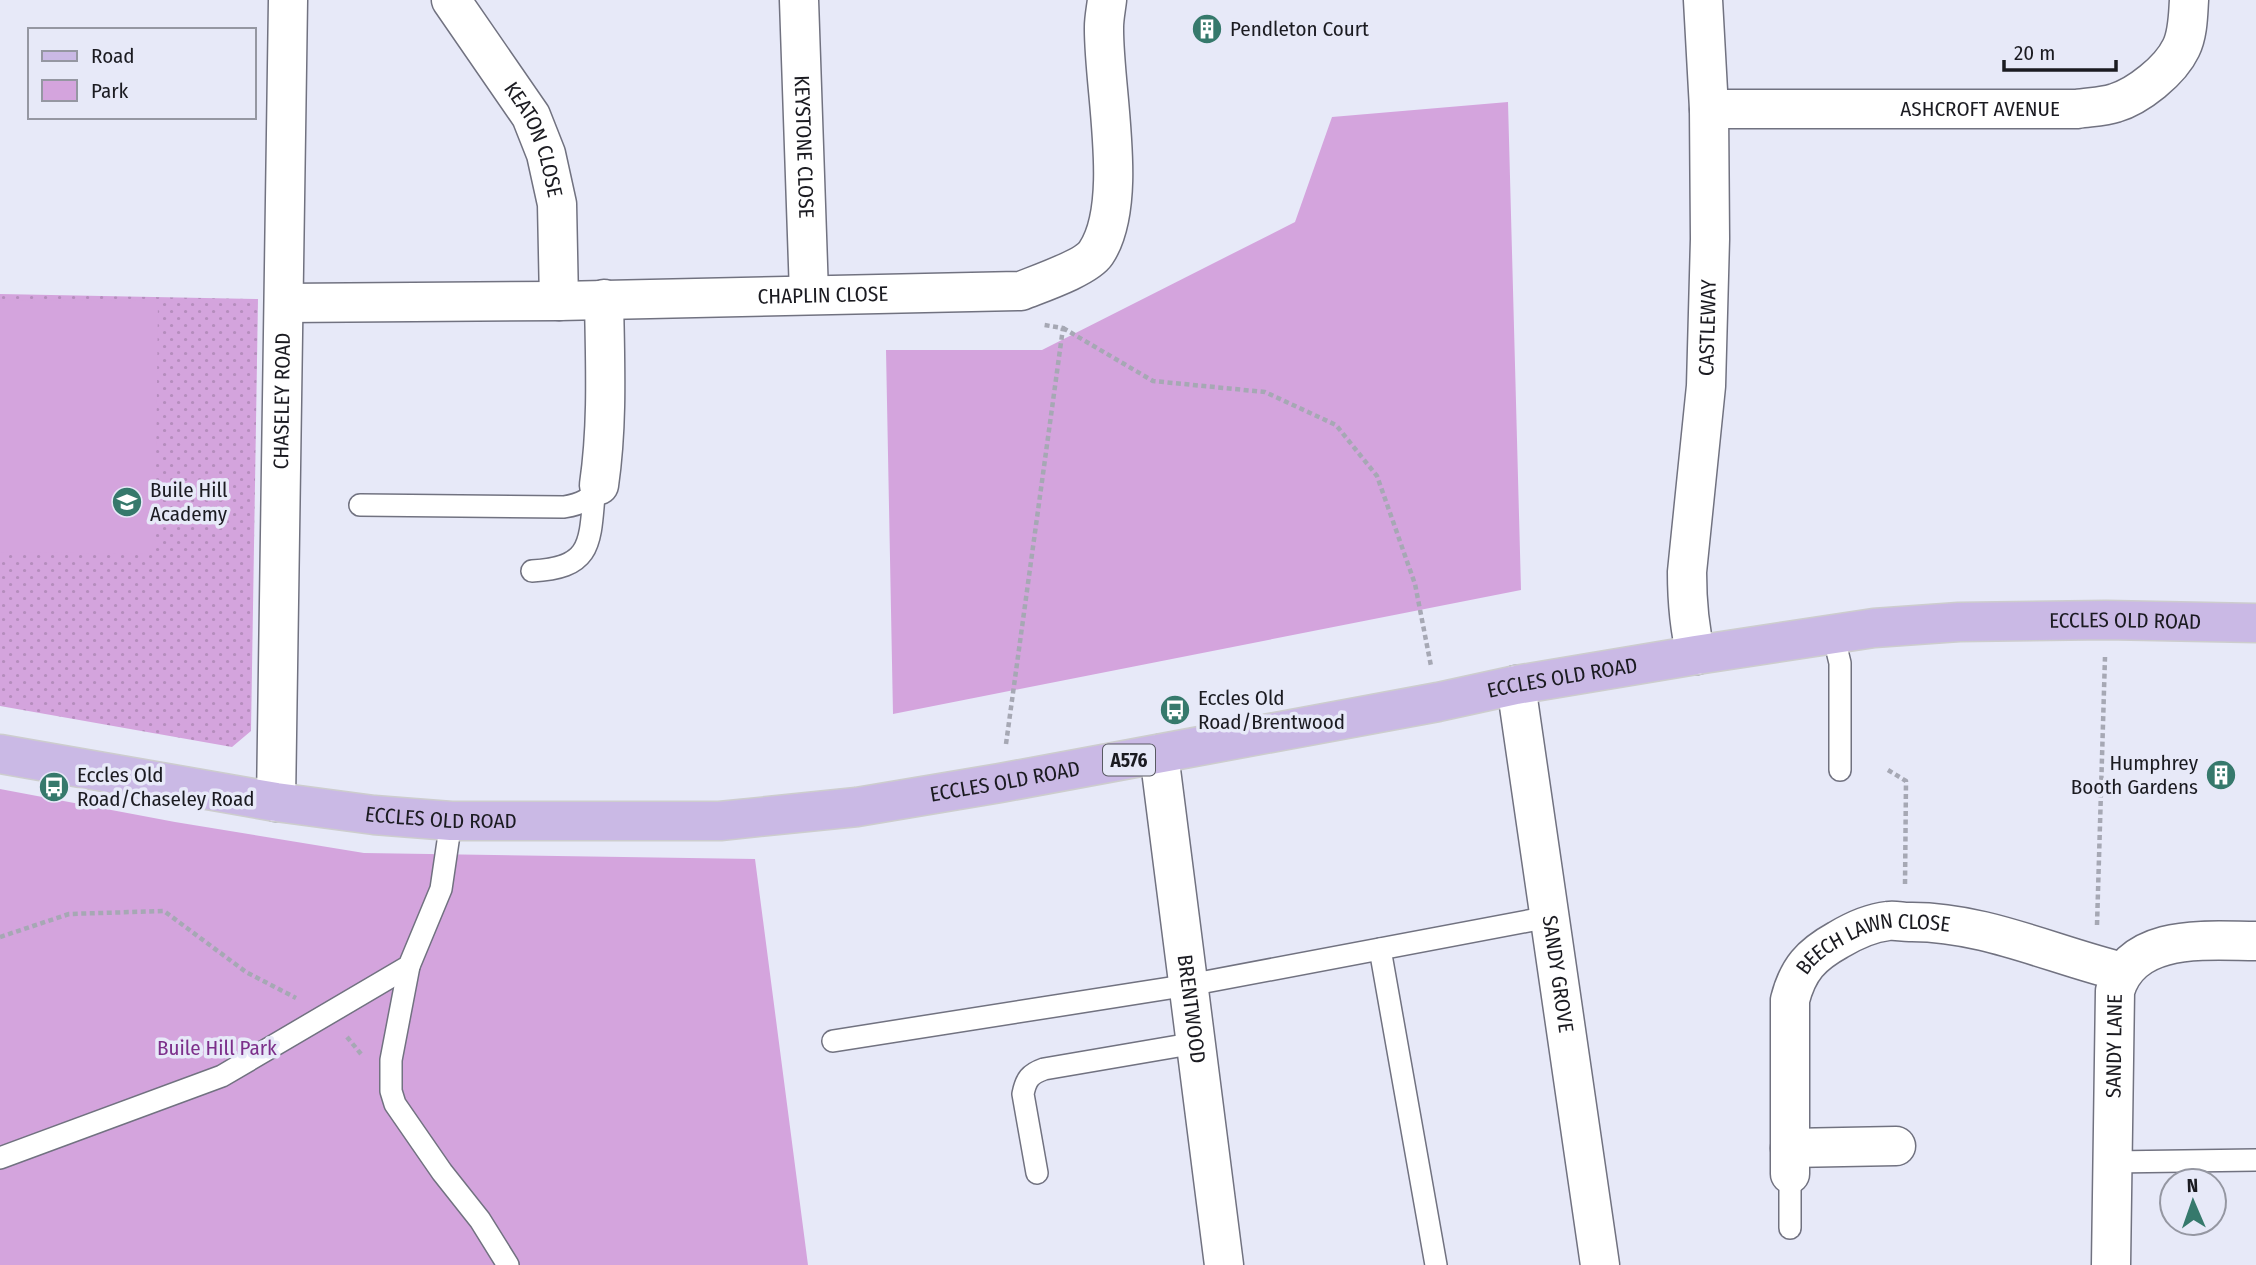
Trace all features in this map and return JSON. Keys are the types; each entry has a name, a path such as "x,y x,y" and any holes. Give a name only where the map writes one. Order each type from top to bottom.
{"main road":[{"name":"ECCLES OLD ROAD","path":"0,754 276,803 346,812 451,821 720,821 858,807 1159,754 1516,685 1874,628 1959,622 2106,620 2256,623"}],"street":[{"name":"CHASELEY ROAD","path":"276,803 288,0"},
{"name":"KEATON CLOSE","path":"451,0 531,116 546,154 557,204 559,301"},
{"name":"KEYSTONE CLOSE","path":"799,0 809,294"},
{"name":"CHAPLIN CLOSE","path":"285,303 559,301 1021,291 1062,275 1096,254 1111,217 1114,175 1104,25 1107,0"},
{"name":"CASTLEWAY","path":"1696,655 1686,603 1706,386 1710,239 1709,109 1703,0"},
{"name":"ASHCROFT AVENUE","path":"1709,109 2077,109 2115,103 2143,89 2181,49 2188,23 2189,0"},
{"path":"597,490 605,446 607,409 604,299"},
{"name":"SANDY GROVE","path":"1516,685 1600,1265"},
{"name":"BRENTWOOD","path":"1159,754 1224,1265"},
{"name":"BEECH LAWN CLOSE","path":"1790,1161 1790,1000 1804,965 1824,947 1856,930 1889,921 1925,922 1958,926 2105,967"},
{"name":"SANDY LANE","path":"2110,1265 2115,991 2105,967 2135,959 2174,943 2256,941"},
{"path":"1790,1161 1896,1146"}],"lane":[{"path":"360,505 564,507 581,504 597,490"},
{"path":"532,572 554,570 572,564 581,556 592,530 597,490"},
{"path":"1833,634 1840,663 1840,770"},
{"path":"451,821 441,889 409,966 391,1060 391,1091 395,1104 442,1172 480,1220 508,1265"},
{"path":"833,1041 1189,985 1549,917"},
{"path":"1380,949 1436,1265"},
{"path":"0,1158 222,1076 409,966"},
{"path":"1037,1173 1023,1094 1025,1082 1031,1073 1196,1043"},
{"path":"2112,1162 2256,1160"},
{"path":"1790,1161 1790,1228"}],"path":[{"path":"1038,324 1063,328 1153,381 1265,392 1336,425 1377,476 1415,584 1438,702"},
{"path":"1000,783 1063,328"},
{"path":"2105,967 2097,932 2106,620"},
{"path":"1888,770 1906,781 1904,922"}],"green space":[{"path":"1508,102 1521,590 893,714 886,350 1042,350 1295,222 1332,117"},
{"name":"Buile Hill Academy","path":"0,294 258,299 251,731 232,747 0,706"},
{"path":"0,300 158,301 155,554 0,552"},
{"name":"Buile Hill Park","path":"0,789 175,822 364,853 755,859 808,1265 0,1265"}],"place":[{"name":"Pendleton Court","path":"1207,29"},
{"name":"Buile Hill Academy","path":"127,502"},
{"name":"Eccles Old Road/Brentwood","path":"1175,710"},
{"name":"Humphrey Booth Gardens","path":"2221,775"},
{"name":"Eccles Old Road/Chaseley Road","path":"54,787"}]}
